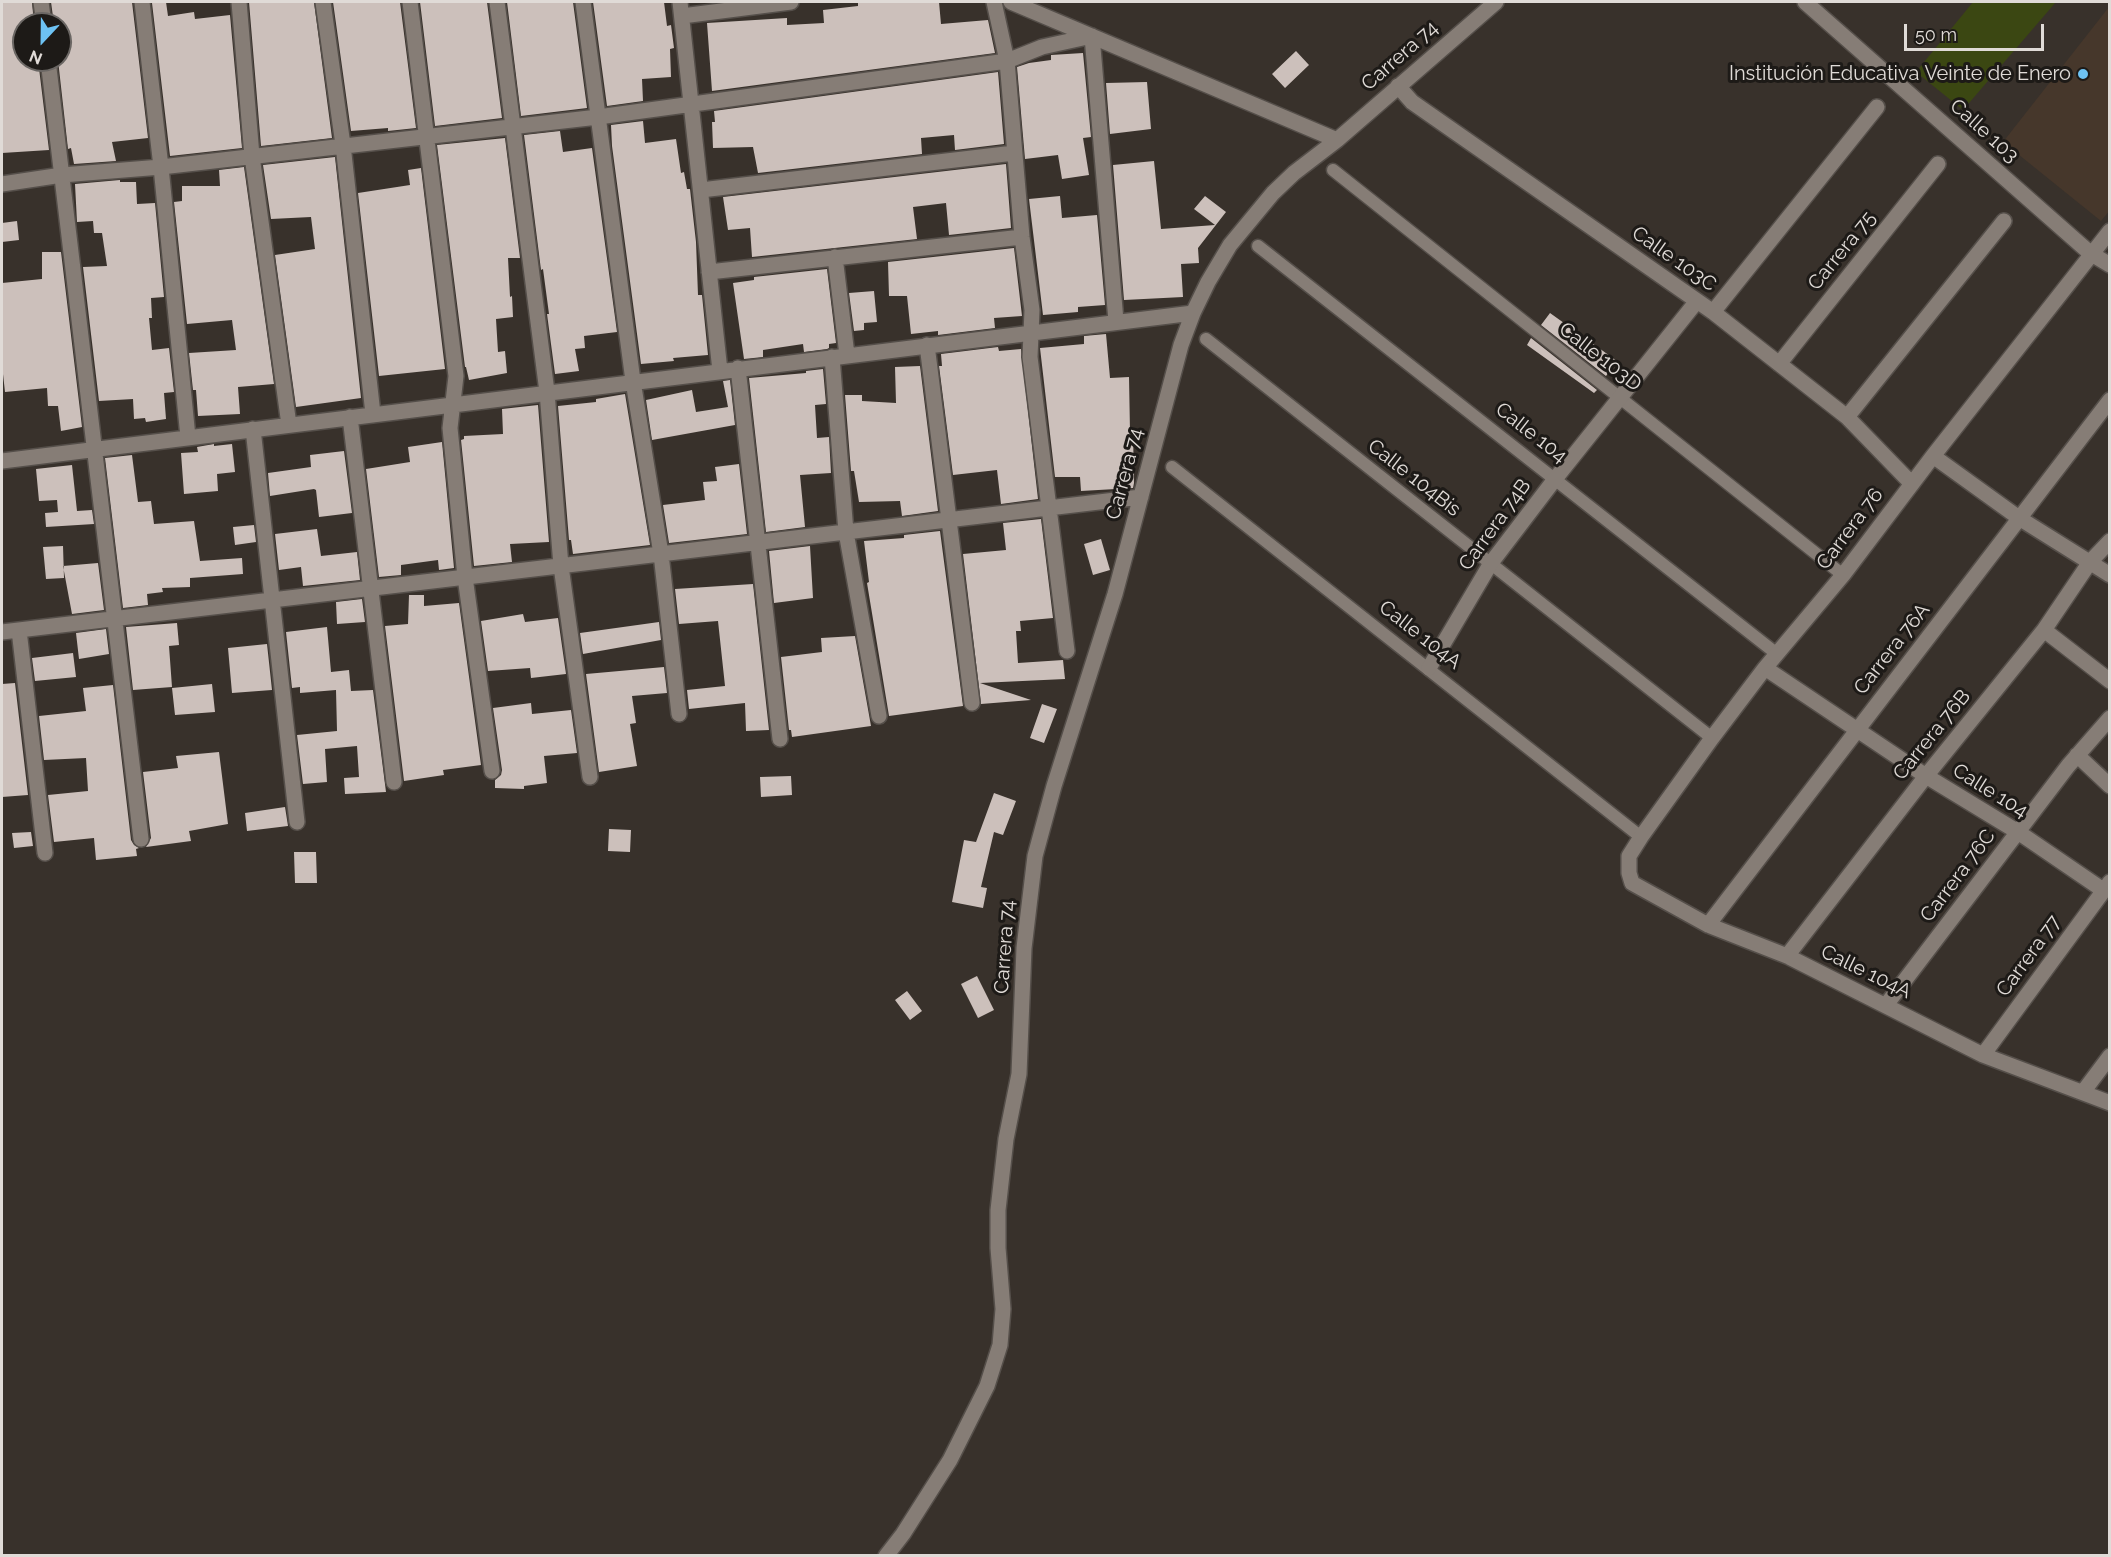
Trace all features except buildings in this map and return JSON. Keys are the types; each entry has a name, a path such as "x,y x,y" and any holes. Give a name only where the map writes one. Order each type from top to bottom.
{"street":[{"path":"142,2 188,437"},
{"path":"238,2 252,156 290,425"},
{"path":"322,2 343,145 373,414"},
{"path":"410,2 456,376 450,428 465,577 492,771"},
{"path":"497,2 547,392 561,566 590,777"},
{"path":"584,2 633,381 661,554 679,714"},
{"path":"720,371 681,9 791,2"},
{"path":"994,2 1007,61 1022,237 1032,309 1030,357 1066,651"},
{"path":"1011,2 1336,140"},
{"name":"Carrera 74","path":"886,1556 903,1534 950,1460 987,1386 1000,1345 1003,1309 998,1248 998,1210 1006,1139 1019,1074 1024,948 1035,856 1054,786 1116,594 1181,345 1193,313 1218,264 1244,225 1294,172 1336,140 1496,2"},
{"name":"Calle 103","path":"1805,2 2090,253 2109,265"},
{"path":"2,184 62,175 161,167 598,117 1007,61 1042,47 1092,36"},
{"path":"1092,36 1116,321"},
{"path":"49,72 141,839"},
{"name":"Calle 103C","path":"1398,86 1412,102 1713,312 1847,417 1912,484"},
{"path":"1713,312 1877,107"},
{"path":"700,190 1014,153"},
{"name":"Carrera 75","path":"1779,364 1938,164"},
{"name":"Calle 103D","path":"1333,171 1843,575"},
{"path":"1847,417 2004,221"},
{"name":"Carrera 76","path":"1629,856 1712,738 1765,668 1843,575 2109,231"},
{"path":"709,273 1022,237"},
{"name":"Calle 104","path":"1258,246 1777,654"},
{"path":"835,257 846,532 879,716"},
{"name":"Carrera 74B","path":"1429,668 1491,563 1697,301"},
{"path":"2,457 94,449 1193,313"},
{"name":"Calle 104Bis","path":"1206,339 1712,738"},
{"path":"927,345 972,703"},
{"path":"738,368 780,739"},
{"name":"Carrera 76A","path":"1708,925 2109,399"},
{"path":"350,417 394,782"},
{"path":"253,429 297,822"},
{"path":"1933,456 2019,518 2109,575"},
{"name":"Calle 104A","path":"1172,467 1641,837"},
{"path":"2,632 1141,497"},
{"name":"Carrera 76B","path":"1787,956 1926,776 2044,630 2090,562 2109,541"},
{"path":"19,630 45,853"},
{"path":"2044,630 2109,681"},
{"name":"Calle 104","path":"1765,668 1926,776 2106,886"},
{"name":"Carrera 76C","path":"1886,1005 2077,755 2109,718"},
{"path":"2077,755 2109,786"},
{"name":"Calle 104A","path":"1629,856 1629,873 1632,883 1708,925 1787,956 1983,1055 2109,1102"},
{"name":"Carrera 77","path":"1983,1055 2106,886"},
{"path":"2083,1092 2109,1056"}],"shaded area":[{"name":"Institución Educativa Veinte de Enero","path":"2109,7 2110,210 2101,221 2003,142"}],"green space":[{"path":"1973,2 2056,2 1963,110 1916,72"}],"place":[{"name":"Institución Educativa Veinte de Enero","path":"2083,74"}]}
